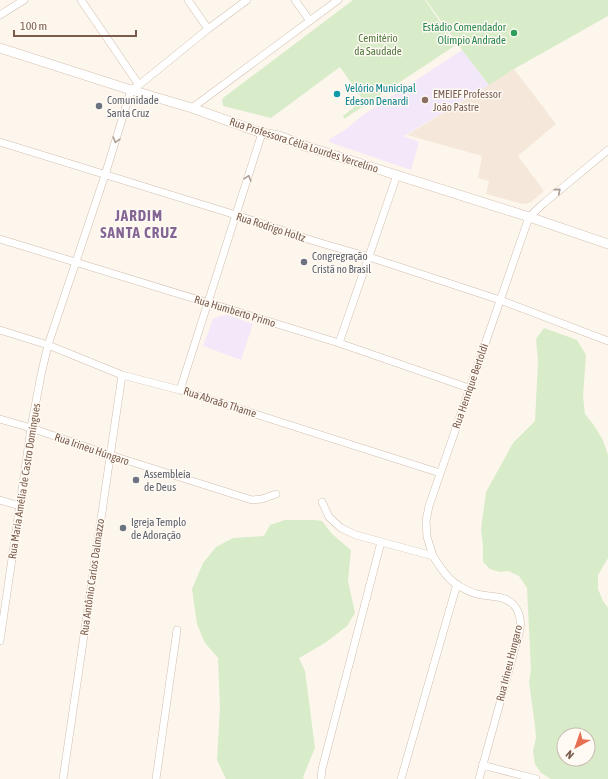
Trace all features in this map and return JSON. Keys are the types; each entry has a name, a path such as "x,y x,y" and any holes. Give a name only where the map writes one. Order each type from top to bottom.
{"main road":[{"name":"Rua Professora Célia Lourdes Vercelino","path":"0,48 135,87 262,133 280,136 305,146 529,217 608,244"}],"street":[{"path":"0,15 24,0"},
{"path":"81,0 135,87 208,29 248,0"},
{"path":"188,0 208,29"},
{"path":"295,0 310,21"},
{"path":"192,108 338,0"},
{"name":"Rua Maria Amélia de Castro Domingues","path":"0,641 31,428 48,345 135,87"},
{"path":"180,390 262,133"},
{"name":"Rua Rodrigo Holtz","path":"0,142 369,257 500,300 608,342"},
{"path":"529,217 608,150"},
{"path":"339,343 397,175"},
{"name":"Rua Henrique Bertoldi","path":"434,556 427,537 426,521 429,506 529,217"},
{"name":"Rua Humberto Primo","path":"0,239 339,343 469,388"},
{"name":"Rua Abraão Thame","path":"0,330 48,345 122,375 180,390 440,473"},
{"name":"Rua Antônio Carlos Dalmazzo","path":"63,779 122,375"},
{"name":"Rua Irineu Húngaro","path":"0,419 252,500 262,499 276,494"},
{"path":"0,500 20,506"},
{"path":"322,502 329,517 341,528 356,535 434,556"},
{"path":"321,779 324,762 381,542"},
{"name":"Rua Irineu Hungaro","path":"434,556 442,570 457,584 475,594 503,598 510,602 516,607 521,622 478,779"},
{"path":"401,779 457,584"},
{"path":"156,779 177,630"},
{"path":"482,765 536,779"}],"shaded area":[{"name":"EMEIEF Professor João Pastre","path":"462,50 489,85 404,136 419,142 411,170 329,142 330,139 346,129 363,115"},
{"path":"514,69 556,124 518,156 544,191 531,202 526,204 486,194 489,181 478,178 482,156 407,135"},
{"path":"228,315 253,324 241,360 203,346 213,319"}],"green space":[{"name":"Cemitério da Saudade","path":"353,0 425,0 456,45 344,119 343,116 363,100 340,67 271,118 223,106 223,98"},
{"name":"Estádio Comendador Olímpio Andrade","path":"426,0 608,0 608,16 514,69 489,85"},
{"path":"544,328 577,340 586,355 583,396 585,414 603,440 608,455 608,558 598,575 598,589 608,608 608,779 551,779 541,773 535,764 533,751 536,738 529,682 531,670 527,588 519,576 508,571 500,572 490,569 483,562 481,529 486,492 513,443 535,421 538,361 536,339"},
{"path":"285,520 322,521 332,534 351,550 348,581 355,613 347,626 325,643 299,658 305,671 315,748 303,777 304,779 226,779 217,760 220,708 218,658 205,643 197,624 192,589 203,563 216,547 233,538 264,536 270,525"}],"place":[{"name":"Estádio Comendador Olímpio Andrade","path":"514,33"},
{"name":"Velório Municipal Edeson Denardi","path":"337,94"},
{"name":"EMEIEF Professor João Pastre","path":"425,100"},
{"name":"Comunidade Santa Cruz","path":"99,106"},
{"name":"Congregração Cristã no Brasil","path":"304,262"},
{"name":"Assembleia de Deus","path":"136,480"},
{"name":"Igreja Templo de Adoração","path":"123,528"}],"district":[{"name":"JARDIM SANTA CRUZ","path":"139,224"}]}
